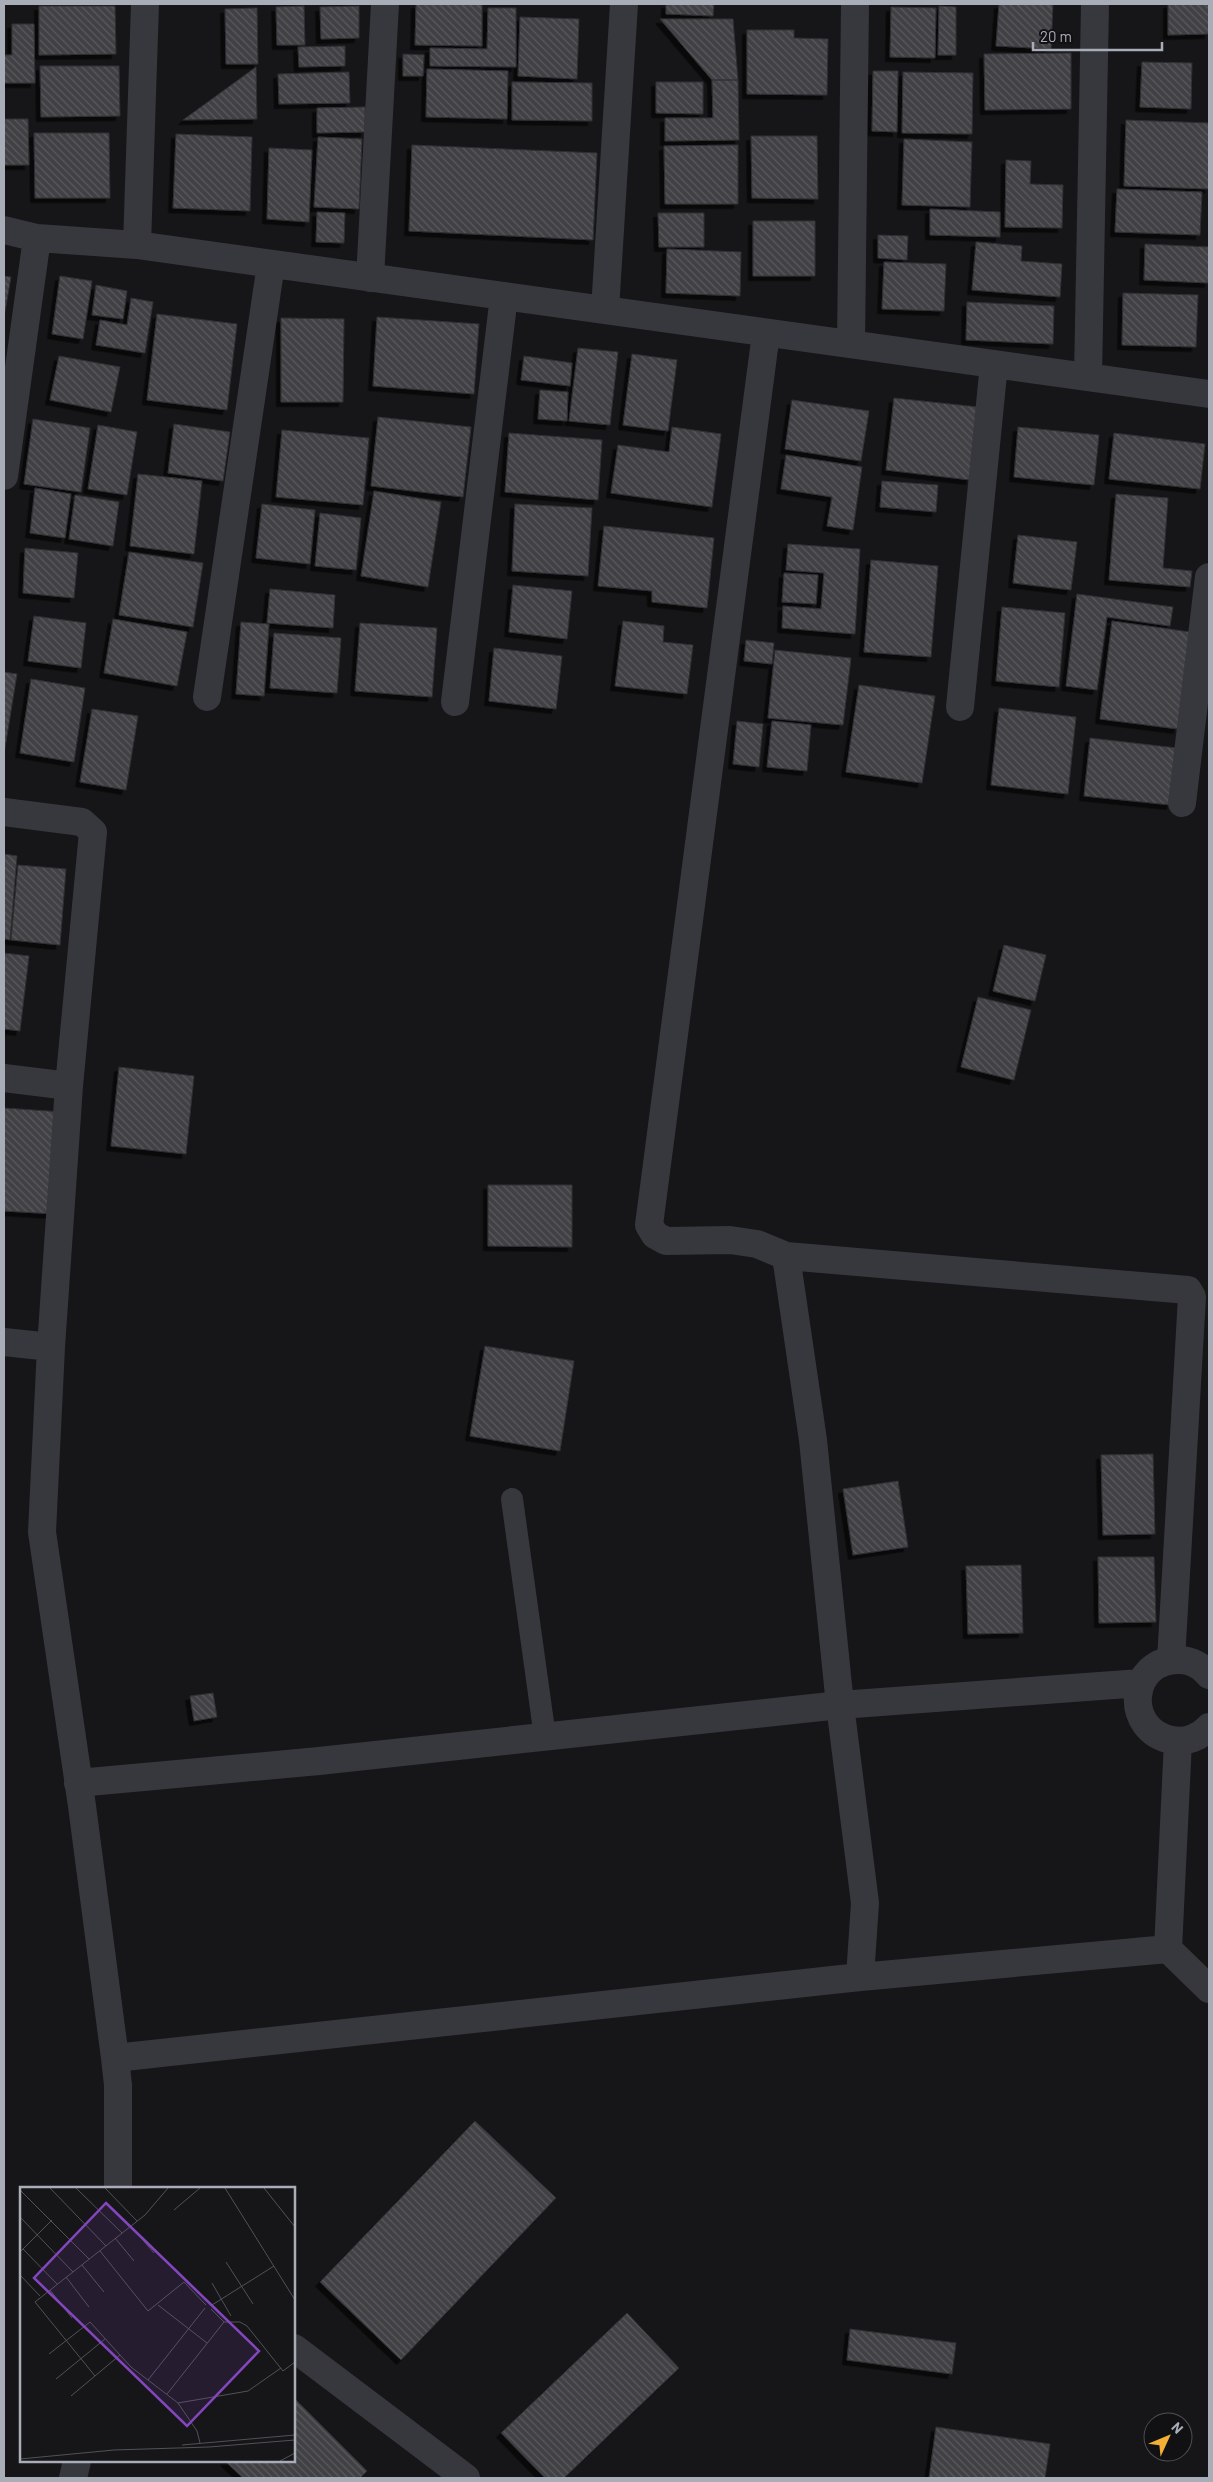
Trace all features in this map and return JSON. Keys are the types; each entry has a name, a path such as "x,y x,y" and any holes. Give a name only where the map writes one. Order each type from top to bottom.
{"street":[{"path":"137,245 145,4"},
{"path":"370,278 384,4"},
{"path":"605,310 624,4"},
{"path":"851,344 855,4"},
{"path":"1088,377 1095,4"},
{"path":"4,230 37,238 137,245 1209,394"},
{"path":"4,476 37,238"},
{"path":"207,698 271,264"},
{"path":"456,702 504,296"},
{"path":"766,333 649,1225 655,1235 666,1241 739,1241 757,1244 786,1256 1188,1290 1192,1297 1171,1660"},
{"path":"960,707 994,364"},
{"path":"1182,803 1209,577"},
{"path":"4,812 82,822 93,832 69,1086 51,1347 42,1532 115,2058 118,2085 118,2187"},
{"path":"4,1078 69,1086"},
{"path":"786,1256 813,1440 840,1705 865,1903 860,1977"},
{"path":"4,1342 51,1347"},
{"path":"1209,1675 1197,1664 1184,1660 1171,1660 1158,1664 1148,1672 1141,1683 1138,1696 1138,1710 1144,1722 1152,1732 1164,1739 1178,1741 1191,1739 1204,1733 1209,1727"},
{"path":"78,1783 320,1762 840,1705 1141,1683"},
{"path":"1178,1741 1168,1949 1209,1989"},
{"path":"115,2058 860,1977 1168,1949"},
{"path":"295,2349 466,2478"},
{"path":"73,2478 78,2462"}],"lane":[{"path":"512,1499 545,1737"}],"building":[{"path":"416,4 482,4 482,46 415,45"},
{"path":"666,4 714,4 713,16 666,14"},
{"path":"999,4 1053,4 1051,49 996,46"},
{"path":"1168,4 1209,4 1209,34 1168,35"},
{"path":"39,6 115,6 116,54 39,55"},
{"path":"304,6 305,45 277,45 276,7"},
{"path":"359,6 359,38 321,39 320,7"},
{"path":"939,6 956,7 956,55 938,55"},
{"path":"891,7 936,8 935,58 890,57"},
{"path":"257,8 258,64 226,64 225,9"},
{"path":"488,8 516,8 516,67 430,66 430,48 487,49"},
{"path":"520,17 579,19 577,79 518,76"},
{"path":"660,19 733,19 738,80 712,80"},
{"path":"12,24 34,24 35,83 4,83 4,55 12,55"},
{"path":"747,30 794,30 794,38 828,39 827,95 747,94"},
{"path":"345,46 345,66 299,67 298,47"},
{"path":"1071,53 1071,109 985,110 984,54"},
{"path":"403,54 424,55 423,76 403,76"},
{"path":"1142,62 1192,63 1191,109 1140,107"},
{"path":"40,66 119,66 120,116 41,117"},
{"path":"256,67 257,119 183,120"},
{"path":"427,69 508,71 507,119 426,117"},
{"path":"873,71 898,71 897,132 872,131"},
{"path":"349,72 350,103 279,104 278,74"},
{"path":"903,72 973,73 972,134 902,133"},
{"path":"712,80 738,80 739,140 665,141 665,118 713,118"},
{"path":"512,82 592,83 592,121 512,120"},
{"path":"656,82 703,82 703,114 656,113"},
{"path":"365,107 365,132 317,133 317,108"},
{"path":"4,119 28,119 29,165 4,165"},
{"path":"1126,120 1209,123 1209,189 1124,186"},
{"path":"34,133 109,133 110,198 35,198"},
{"path":"176,134 252,137 250,211 173,208"},
{"path":"751,136 817,136 818,199 752,198"},
{"path":"318,137 362,139 359,209 314,207"},
{"path":"904,139 972,142 970,207 902,205"},
{"path":"412,145 597,153 593,240 409,231"},
{"path":"738,145 738,204 665,204 664,146"},
{"path":"269,148 312,150 309,222 267,219"},
{"path":"1006,160 1031,161 1030,184 1063,185 1062,228 1005,227"},
{"path":"1117,189 1202,192 1200,235 1115,232"},
{"path":"930,209 1000,212 1000,237 930,235"},
{"path":"317,212 345,213 344,243 316,242"},
{"path":"658,213 704,213 704,247 659,247"},
{"path":"753,221 815,221 815,276 753,276"},
{"path":"878,235 908,236 907,260 878,258"},
{"path":"976,242 1022,246 1021,261 1062,264 1060,297 972,290"},
{"path":"1145,244 1209,247 1209,283 1144,280"},
{"path":"667,249 741,252 740,296 666,293"},
{"path":"884,262 946,264 944,311 882,309"},
{"path":"4,276 11,277 4,317"},
{"path":"60,276 92,281 83,339 52,334"},
{"path":"96,285 127,291 123,319 92,315"},
{"path":"1123,293 1198,295 1196,347 1122,345"},
{"path":"131,298 153,302 145,353 96,345 100,320 127,325"},
{"path":"967,302 1054,306 1053,344 966,340"},
{"path":"157,314 237,324 227,410 147,400"},
{"path":"377,317 479,324 474,394 373,386"},
{"path":"281,318 344,319 343,402 281,402"},
{"path":"578,348 618,352 610,425 569,421"},
{"path":"632,354 677,360 668,431 623,425"},
{"path":"59,356 120,367 111,412 50,400"},
{"path":"524,356 572,363 570,386 521,380"},
{"path":"540,390 568,392 567,421 538,419"},
{"path":"894,398 978,407 970,480 886,470"},
{"path":"792,400 869,411 861,461 785,449"},
{"path":"378,417 471,427 463,497 371,486"},
{"path":"33,419 90,428 81,492 24,484"},
{"path":"174,424 230,432 223,481 168,473"},
{"path":"98,425 137,432 127,495 88,489"},
{"path":"672,427 721,434 712,507 611,493 618,445 669,452"},
{"path":"1018,427 1099,435 1094,485 1014,477"},
{"path":"282,430 369,438 363,505 276,497"},
{"path":"509,433 602,440 598,500 505,492"},
{"path":"1114,433 1205,444 1200,489 1109,479"},
{"path":"786,455 862,467 853,530 827,526 832,497 781,489"},
{"path":"138,474 202,481 194,554 130,546"},
{"path":"882,481 938,485 936,512 880,507"},
{"path":"35,488 71,494 65,538 30,533"},
{"path":"374,491 441,502 428,587 361,576"},
{"path":"1116,494 1168,498 1163,568 1192,571 1190,587 1109,580"},
{"path":"75,495 119,502 113,546 69,539"},
{"path":"262,504 315,510 310,564 256,558"},
{"path":"515,504 592,508 588,576 512,571"},
{"path":"320,513 361,518 356,570 315,566"},
{"path":"604,526 714,538 707,608 652,602 652,591 598,586"},
{"path":"1018,535 1077,542 1071,590 1013,583"},
{"path":"788,544 860,549 855,634 782,628 783,606 821,609 824,573 786,570"},
{"path":"25,548 78,553 74,598 23,593"},
{"path":"129,552 203,563 193,627 119,615"},
{"path":"871,560 938,566 931,657 864,652"},
{"path":"784,573 818,575 816,604 782,602"},
{"path":"513,585 572,591 567,639 509,632"},
{"path":"270,589 335,595 333,628 267,623"},
{"path":"1077,594 1173,607 1170,626 1107,617 1097,690 1066,686"},
{"path":"1002,607 1065,613 1059,687 996,681"},
{"path":"34,616 86,623 81,668 28,661"},
{"path":"113,619 187,632 177,686 104,673"},
{"path":"623,621 664,626 663,642 693,645 687,694 615,686"},
{"path":"1112,621 1190,632 1178,729 1100,719"},
{"path":"241,622 269,624 264,696 236,694"},
{"path":"360,623 437,628 432,697 355,691"},
{"path":"274,633 341,638 337,693 270,688"},
{"path":"746,640 774,643 772,664 744,661"},
{"path":"494,648 562,656 556,709 489,701"},
{"path":"775,650 851,658 843,725 768,718"},
{"path":"4,672 17,674 4,754"},
{"path":"31,679 85,688 74,762 20,753"},
{"path":"859,685 935,696 922,783 846,772"},
{"path":"999,708 1076,717 1068,794 991,785"},
{"path":"92,709 138,716 126,790 80,782"},
{"path":"737,721 763,724 759,767 733,764"},
{"path":"772,721 811,725 807,771 767,767"},
{"path":"1090,738 1177,748 1171,805 1084,796"},
{"path":"4,854 17,856 10,940 4,939"},
{"path":"18,865 66,869 60,945 11,940"},
{"path":"1004,945 1046,955 1035,1001 993,991"},
{"path":"4,953 29,956 20,1031 4,1029"},
{"path":"978,997 1031,1010 1014,1080 961,1067"},
{"path":"119,1067 194,1076 186,1154 111,1146"},
{"path":"4,1108 62,1112 55,1214 4,1211"},
{"path":"488,1185 572,1185 572,1247 488,1246"},
{"path":"485,1346 574,1361 560,1451 470,1436"},
{"path":"1153,1454 1155,1534 1103,1535 1101,1455"},
{"path":"898,1481 908,1547 853,1555 843,1489"},
{"path":"1098,1557 1154,1557 1156,1622 1099,1623"},
{"path":"1021,1565 1023,1633 968,1634 966,1566"},
{"path":"213,1693 217,1717 194,1721 190,1696"},
{"path":"475,2121 556,2198 401,2360 320,2282"},
{"path":"627,2313 679,2368 564,2478 545,2478 501,2433"},
{"path":"850,2329 956,2343 952,2374 847,2360"},
{"path":"295,2399 367,2471 360,2478 243,2478 226,2462 295,2462"},
{"path":"936,2427 1050,2444 1045,2478 929,2478"}]}
